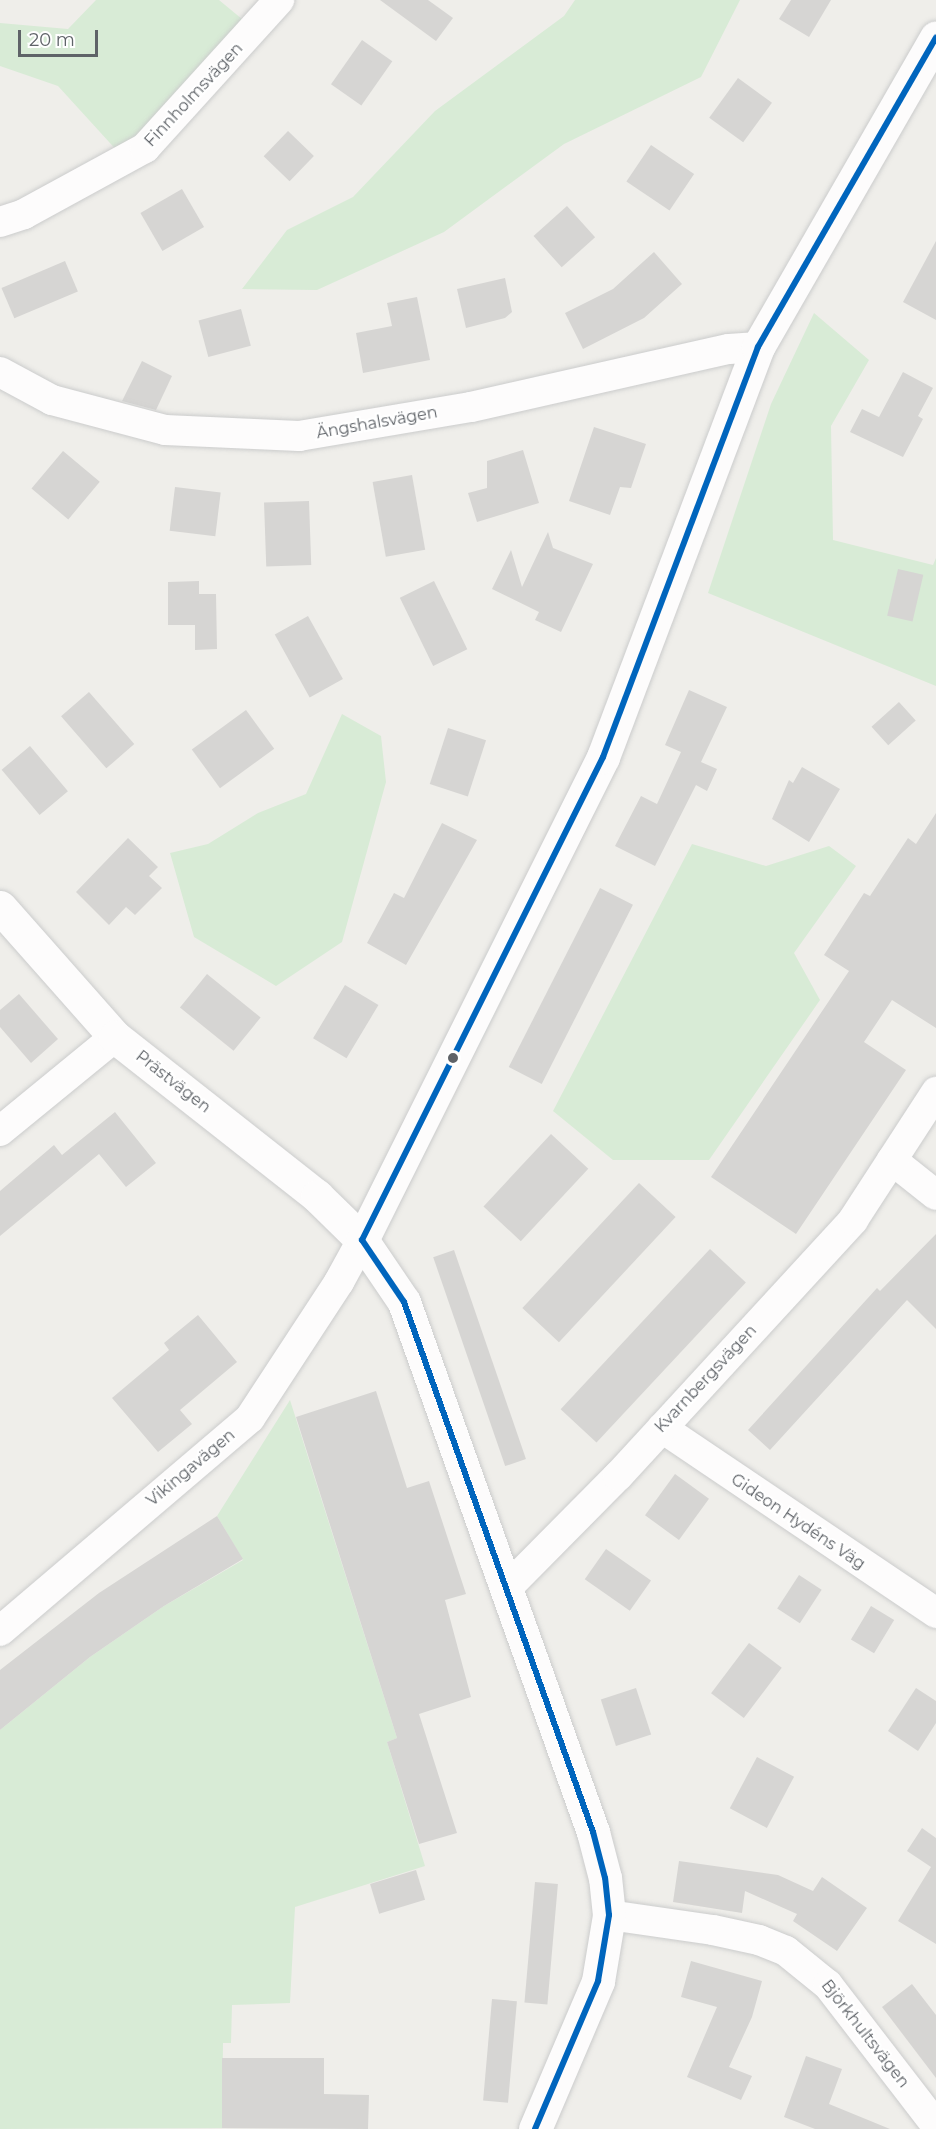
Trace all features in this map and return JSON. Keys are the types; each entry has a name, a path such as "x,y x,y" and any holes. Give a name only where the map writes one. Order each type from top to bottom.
{"street":[{"name":"Finnholmsvägen","path":"0,222 24,214 145,148 279,0"},
{"path":"362,1240 603,757 758,347 936,38"},
{"name":"Ängshalsvägen","path":"0,372 52,400 165,430 299,436 471,407 729,349 758,347"},
{"name":"Prästvägen","path":"0,907 115,1037 317,1196 362,1240 404,1302 592,1832 609,1915"},
{"path":"0,1131 115,1037"},
{"name":"Kvarnbergsvägen","path":"507,1588 662,1428 853,1220 936,1092"},
{"path":"892,1160 936,1194"},
{"name":"Vikingavägen","path":"0,1631 250,1418 339,1282 362,1240"},
{"name":"Gideon Hydéns Väg","path":"662,1428 936,1613"},
{"path":"535,2129 598,1981 609,1915"},
{"name":"Björkhultsvägen","path":"609,1915 724,1932 759,1940 786,1952 828,1985 936,2125"}],"green space":[{"path":"96,0 219,0 248,24 120,154 58,86 0,66 0,23 68,29"},
{"path":"575,0 740,0 701,77 564,144 444,232 317,290 242,289 287,230 353,197 435,111 564,16"},
{"path":"814,313 869,360 831,426 833,540 933,565 936,558 936,686 708,593 771,404"},
{"path":"342,714 381,736 386,782 342,942 276,986 194,937 170,853 208,844 258,813 306,794"},
{"path":"692,844 766,866 829,846 856,866 794,953 820,1000 709,1160 613,1160 553,1111"},
{"path":"290,1400 397,1738 387,1742 425,1866 295,1907 290,2003 232,2005 231,2043 223,2043 222,2128 0,2129 0,1730 90,1657 164,1606 243,1560 217,1516"}],"building":[{"path":"380,0 428,0 453,18 436,41"},
{"path":"791,0 831,0 809,37 779,19"},
{"path":"362,40 392,61 361,105 331,84"},
{"path":"738,78 772,103 743,142 709,118"},
{"path":"288,131 314,156 290,181 264,156"},
{"path":"651,145 694,174 670,211 626,181"},
{"path":"182,189 204,227 162,251 140,213"},
{"path":"567,206 595,237 562,267 534,236"},
{"path":"936,241 936,320 903,302"},
{"path":"654,252 682,284 644,318 583,349 565,313 613,289"},
{"path":"65,261 78,291 14,318 1,288"},
{"path":"505,278 512,312 505,318 466,328 457,289"},
{"path":"417,297 430,360 363,373 356,333 392,326 387,303"},
{"path":"241,309 251,346 208,357 198,320"},
{"path":"142,361 172,376 156,410 122,401"},
{"path":"903,372 933,388 918,416 923,419 903,457 850,432 862,409 879,417"},
{"path":"594,427 646,444 631,488 620,487 610,515 569,501"},
{"path":"523,450 539,503 477,522 468,493 487,488 487,461"},
{"path":"63,451 100,482 68,519 32,489"},
{"path":"412,475 425,550 386,557 373,482"},
{"path":"175,487 221,493 215,536 170,531"},
{"path":"309,501 311,565 266,567 264,503"},
{"path":"548,532 553,548 593,564 561,632 535,620 539,612 492,589 511,550 522,587"},
{"path":"898,569 923,575 913,622 887,616"},
{"path":"199,581 199,594 216,594 217,649 195,650 195,625 168,625 168,582"},
{"path":"434,581 467,649 433,666 400,598"},
{"path":"308,616 343,679 310,697 275,634"},
{"path":"689,690 727,707 701,762 717,769 707,791 696,785 655,866 615,846 641,796 657,804 681,752 665,745"},
{"path":"89,692 134,744 106,768 61,716"},
{"path":"899,702 916,721 888,745 872,727"},
{"path":"246,710 274,749 220,788 192,749"},
{"path":"448,728 486,740 468,796 430,784"},
{"path":"30,746 68,791 40,815 2,770"},
{"path":"802,767 840,789 809,842 772,819 789,780 793,783"},
{"path":"936,813 936,1028 892,1000 864,1042 906,1070 796,1234 711,1177 849,971 824,955 864,893 870,896 908,838 916,844"},
{"path":"442,823 477,840 406,965 367,943 394,893 404,898"},
{"path":"128,838 158,867 149,876 162,888 135,915 126,907 109,925 76,892"},
{"path":"600,888 633,905 542,1084 509,1067"},
{"path":"207,974 261,1017 234,1051 180,1007"},
{"path":"345,985 378,1005 346,1058 313,1038"},
{"path":"19,994 58,1039 31,1063 0,1027 0,1010"},
{"path":"115,1112 156,1163 126,1187 99,1154 0,1236 0,1191 54,1145 62,1155"},
{"path":"551,1134 588,1169 521,1241 483,1206"},
{"path":"639,1183 676,1217 559,1342 522,1308"},
{"path":"936,1234 936,1329 907,1300 770,1450 748,1430 877,1288 880,1291"},
{"path":"710,1249 746,1282 596,1443 561,1409"},
{"path":"454,1250 526,1459 505,1466 433,1257"},
{"path":"198,1315 237,1362 180,1410 192,1424 158,1452 112,1398 169,1350 164,1343"},
{"path":"376,1391 407,1488 429,1481 466,1594 445,1600 471,1697 419,1714 457,1833 419,1844 387,1742 397,1738 296,1417"},
{"path":"675,1474 709,1499 679,1540 645,1515"},
{"path":"217,1516 243,1559 164,1606 90,1657 0,1730 0,1670 99,1593"},
{"path":"606,1549 651,1581 630,1611 585,1579"},
{"path":"799,1575 822,1590 800,1623 777,1609"},
{"path":"871,1606 894,1620 874,1653 851,1639"},
{"path":"749,1643 782,1668 744,1718 711,1693"},
{"path":"636,1688 651,1735 616,1746 601,1699"},
{"path":"916,1688 936,1701 936,1723 918,1751 888,1731"},
{"path":"757,1757 794,1777 767,1828 730,1808"},
{"path":"922,1828 936,1838 936,1944 898,1921 931,1867 907,1851"},
{"path":"679,1861 778,1875 813,1891 822,1877 867,1908 837,1951 793,1921 797,1914 745,1891 742,1913 673,1902"},
{"path":"416,1870 425,1900 379,1914 370,1884"},
{"path":"535,1882 558,1884 547,2005 524,2003"},
{"path":"691,1961 762,1981 752,2017 729,2067 752,2076 741,2100 687,2077 717,2007 681,1997"},
{"path":"912,1984 936,2015 936,2078 882,2007"},
{"path":"492,1999 517,2001 508,2103 483,2101"},
{"path":"806,2056 842,2069 829,2104 890,2129 815,2129 784,2117"},
{"path":"222,2058 324,2058 324,2094 369,2095 368,2129 222,2128"}],"transit line":[{"path":"535,2129 598,1981 609,1915 605,1878 593,1832 404,1302 362,1240 603,757 758,347 936,38"}]}
